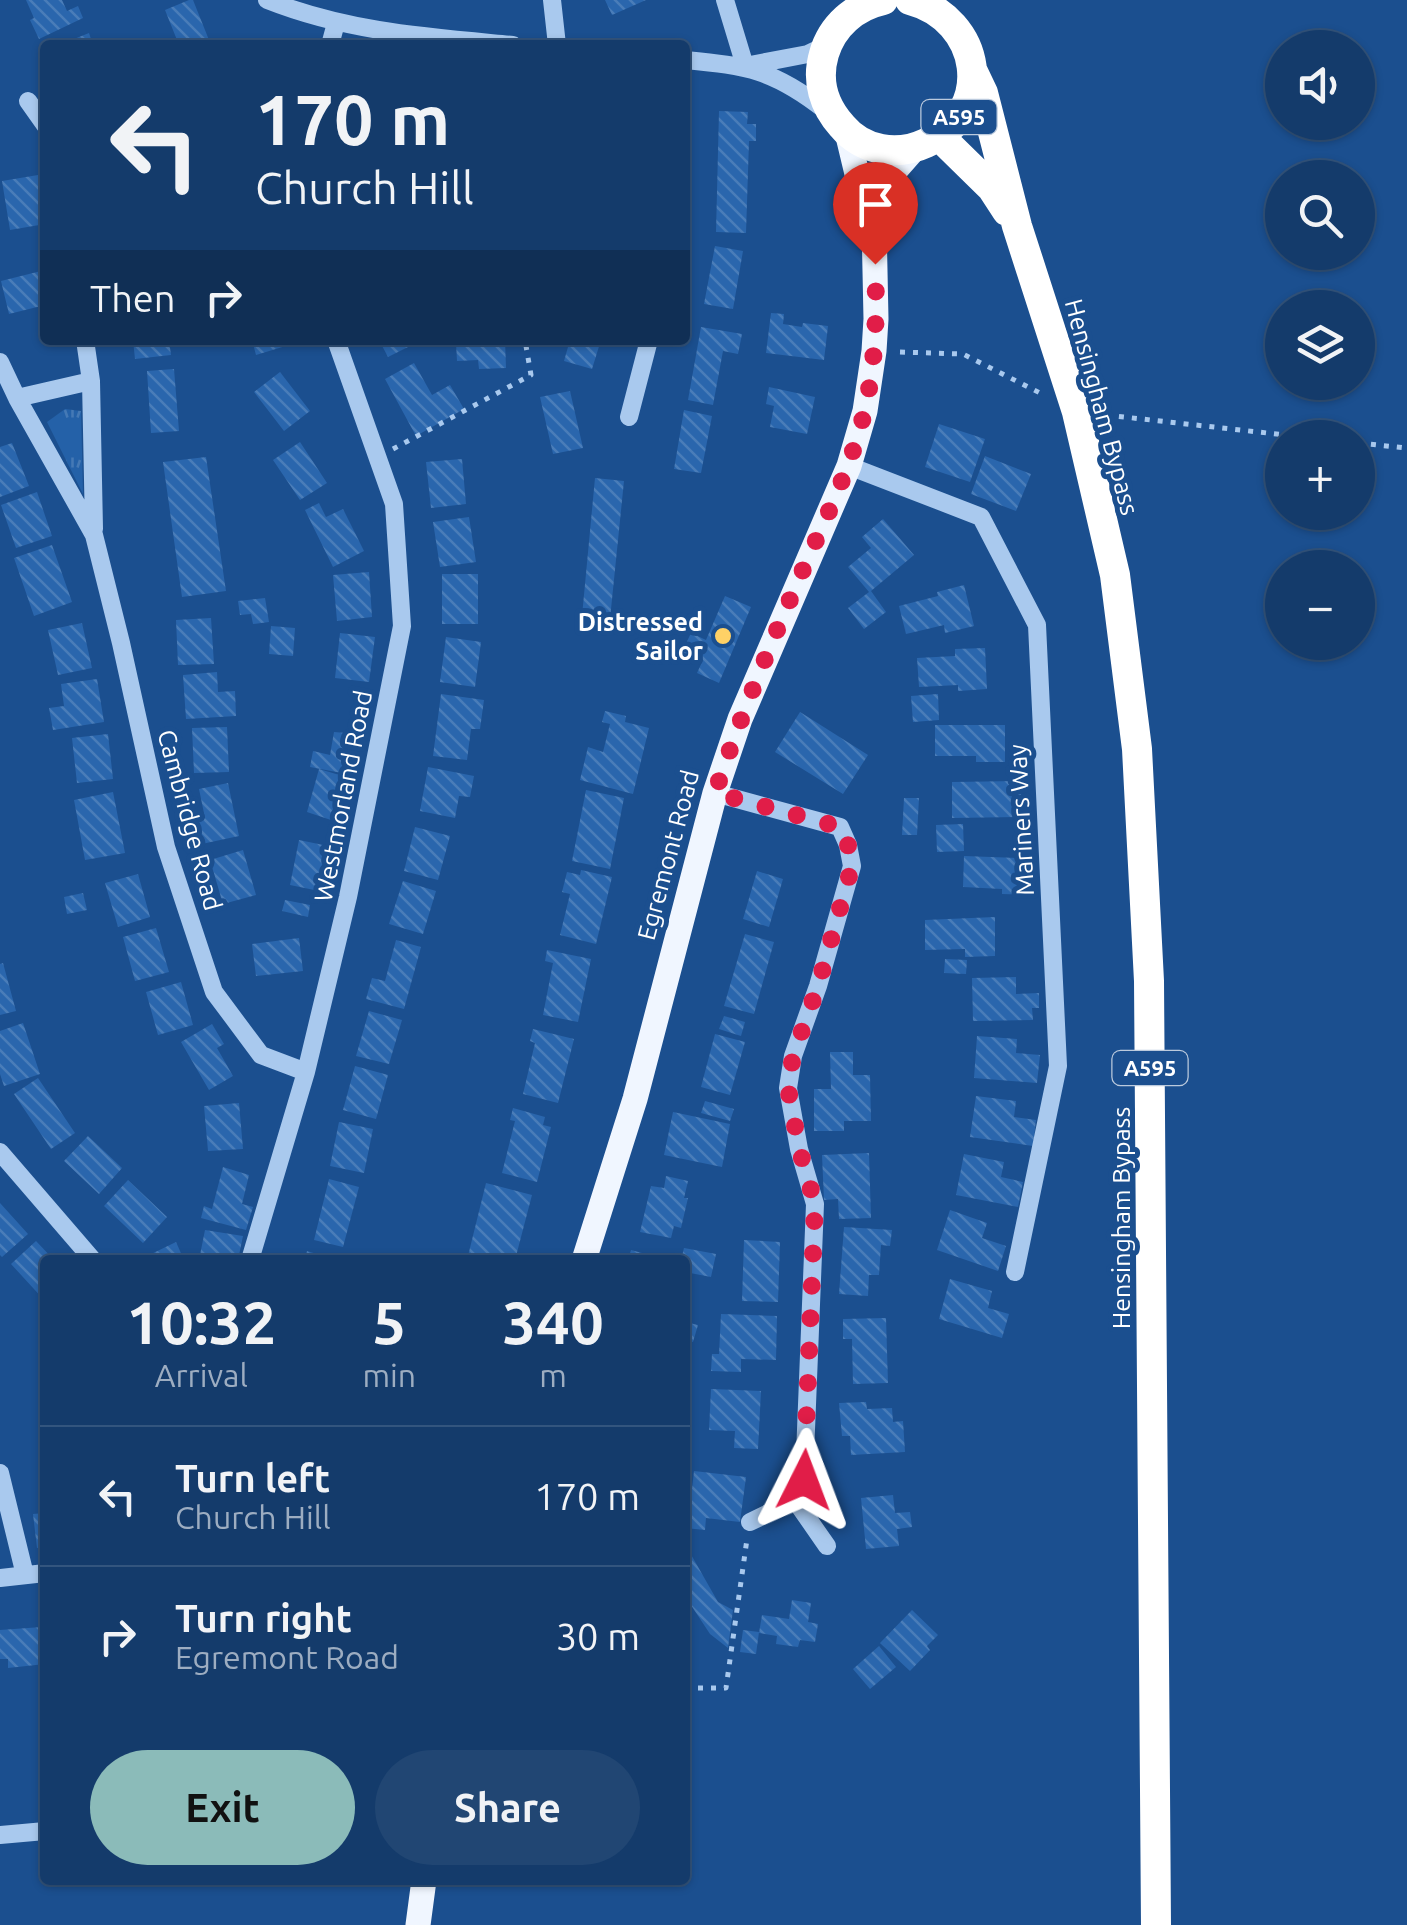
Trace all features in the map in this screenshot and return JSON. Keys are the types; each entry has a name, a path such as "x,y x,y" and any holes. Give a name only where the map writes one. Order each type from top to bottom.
{"highway":[{"path":"840,124 826,104 820,74 836,22 883,0"},
{"name":"A595","path":"840,124 872,146 886,150 927,143 961,115 968,102 973,72 966,44 939,12 912,0"},
{"name":"Hensingham Bypass","path":"973,72 983,93 1016,226 1078,412 1111,556 1137,749 1149,982 1156,1925"},
{"name":"Hensingham Bypass","path":"927,143 992,188 1016,226"}],"main road":[{"path":"840,124 874,242"},
{"path":"874,242 874,223 884,187 893,173 927,143"},
{"name":"Egremont Road","path":"586,1255 635,1099 715,793 740,719 849,466 865,411 874,351 874,242"},
{"path":"418,1925 423,1885"}],"street":[{"path":"267,0 336,23 458,40"},
{"path":"552,0 556,40"},
{"path":"725,0 744,66"},
{"path":"690,65 744,66 808,54 836,22"},
{"path":"331,40 336,23"},
{"path":"744,66 772,75 809,97 840,124"},
{"path":"28,101 40,118"},
{"name":"Cambridge Road","path":"86,345 91,381 94,535 166,847 214,992 261,1055 306,1072"},
{"name":"Westmorland Road","path":"251,1255 306,1072 348,897 402,626 394,504 338,345"},
{"path":"629,417 649,345"},
{"name":"Cambridge Road","path":"0,362 94,535"},
{"path":"17,398 91,381"},
{"name":"Mariners Way","path":"849,466 980,517 1036,625 1058,1066 1016,1272"},
{"path":"715,793 840,827 852,866 818,986 793,1056 788,1088 815,1204 804,1480 795,1500 750,1522"},
{"path":"0,1152 89,1255"},
{"path":"0,1473 25,1575"},
{"path":"795,1500 827,1546"},
{"path":"0,1578 40,1574"},
{"path":"0,1835 40,1831"}],"path":[{"path":"378,458 531,375 526,345"},
{"path":"1375,444 1407,448"},
{"path":"690,1688 726,1688 750,1522"}],"green space":[{"path":"65,409 81,411 83,494 47,422"}],"building":[{"path":"26,0 62,0 67,11 78,6 83,18 39,39"},
{"path":"193,0 209,40 177,40 165,10"},
{"path":"605,0 646,0 612,15"},
{"path":"89,33 91,40 72,40"},
{"path":"719,111 748,112 747,124 756,124 756,141 749,141 746,233 716,232"},
{"path":"38,175 40,225 10,230 2,181"},
{"path":"715,246 743,251 733,309 704,304"},
{"path":"40,271 40,306 9,314 1,281"},
{"path":"771,313 784,314 783,324 828,326 824,360 766,353"},
{"path":"701,327 742,334 738,354 723,351 713,405 688,400"},
{"path":"134,345 170,345 171,355 135,359"},
{"path":"253,345 289,345 256,355"},
{"path":"382,345 412,345 388,357"},
{"path":"456,345 505,345 506,368 479,369 478,360 457,361"},
{"path":"569,345 599,345 592,369 564,361"},
{"path":"414,363 432,395 450,385 464,409 416,436 385,379"},
{"path":"174,369 179,431 151,433 147,371"},
{"path":"280,372 310,411 284,431 254,392"},
{"path":"769,387 815,397 807,434 770,427 774,406 766,404"},
{"path":"570,391 583,448 553,454 540,397"},
{"path":"684,410 712,416 701,473 674,469"},
{"path":"939,424 985,439 970,482 925,467"},
{"path":"300,442 327,483 300,500 273,460"},
{"path":"12,443 29,486 0,497 0,447"},
{"path":"985,456 1031,474 1016,511 971,494"},
{"path":"206,457 226,591 182,597 163,462"},
{"path":"462,459 466,504 431,508 426,462"},
{"path":"595,478 624,481 610,619 582,616"},
{"path":"37,492 52,536 16,548 1,505"},
{"path":"319,503 326,517 343,509 364,551 333,567 305,510"},
{"path":"469,517 476,562 440,567 433,522"},
{"path":"883,519 914,555 871,591 886,612 864,629 848,608 869,592 848,567 871,548 862,537"},
{"path":"52,545 72,602 34,616 14,558"},
{"path":"369,572 372,617 337,621 333,575"},
{"path":"442,574 478,574 478,624 442,624"},
{"path":"964,585 974,626 945,633 944,625 906,634 899,606"},
{"name":"Distressed Sailor","path":"725,596 751,607 719,683 697,673 703,660 682,652 691,633 706,640"},
{"path":"265,598 269,622 253,624 251,614 240,615 238,601"},
{"path":"211,618 214,664 178,665 176,620"},
{"path":"82,623 92,668 58,675 48,630"},
{"path":"271,626 295,628 293,656 269,654"},
{"path":"340,633 375,637 369,682 335,678"},
{"path":"446,637 481,642 475,687 440,682"},
{"path":"985,648 987,689 958,691 958,685 919,687 917,658 955,656 955,649"},
{"path":"217,672 218,692 235,691 236,716 186,719 183,675"},
{"path":"97,679 104,722 53,730 49,708 64,706 61,684"},
{"path":"441,694 484,700 480,729 471,729 467,760 433,756"},
{"path":"938,694 939,720 913,722 911,696"},
{"path":"605,711 626,716 625,722 649,728 633,794 580,780 588,747 603,752 610,724 602,722"},
{"path":"800,712 868,755 843,794 775,752"},
{"path":"935,725 1005,725 1005,762 976,762 976,756 935,756"},
{"path":"227,727 229,772 194,773 192,728"},
{"path":"334,732 346,733 341,759 349,760 347,774 310,767 313,751 330,755"},
{"path":"108,734 113,779 77,783 72,738"},
{"path":"428,767 474,776 470,797 459,796 455,818 420,811"},
{"path":"319,769 353,779 340,823 307,812"},
{"path":"1021,781 1022,817 952,818 952,782"},
{"path":"228,783 239,836 197,845 192,821 205,818 199,789"},
{"path":"586,790 624,798 610,869 572,861"},
{"path":"113,792 125,853 85,860 74,800"},
{"path":"904,798 919,798 917,835 902,835"},
{"path":"963,824 964,851 937,852 936,825"},
{"path":"415,827 450,836 438,880 404,871"},
{"path":"299,840 333,847 324,892 290,885"},
{"path":"243,850 256,895 223,904 210,860"},
{"path":"964,856 1021,858 1021,864 1030,864 1029,895 963,887"},
{"path":"581,870 612,877 596,944 560,935 570,894 562,892 567,872 580,875"},
{"path":"757,871 783,879 769,927 743,919"},
{"path":"138,874 150,917 118,927 105,883"},
{"path":"403,881 436,891 423,934 389,924"},
{"path":"83,893 87,910 67,914 64,897"},
{"path":"285,900 310,905 308,917 282,911"},
{"path":"995,917 995,956 965,957 965,949 925,950 925,920"},
{"path":"156,928 169,972 135,981 123,937"},
{"path":"745,934 774,942 754,1014 724,1006"},
{"path":"299,938 303,971 256,976 252,944"},
{"path":"396,940 421,947 404,1009 366,999 372,978 385,981"},
{"path":"547,950 591,959 578,1022 543,1015 553,963 545,961"},
{"path":"945,959 967,960 966,974 944,973"},
{"path":"3,963 16,1011 0,1015 0,964"},
{"path":"1016,977 1016,994 1039,993 1039,1008 1032,1008 1033,1020 973,1021 972,978"},
{"path":"181,982 193,1025 158,1035 146,992"},
{"path":"369,1011 402,1020 389,1064 356,1056"},
{"path":"724,1016 745,1022 741,1036 719,1029"},
{"path":"23,1023 40,1074 4,1086 0,1074 0,1031"},
{"path":"212,1024 224,1044 217,1048 233,1076 209,1090 181,1042"},
{"path":"533,1029 574,1039 558,1103 523,1094 535,1043 530,1041"},
{"path":"715,1034 745,1042 730,1095 701,1087"},
{"path":"977,1036 1017,1039 1016,1053 1040,1055 1037,1083 974,1078"},
{"path":"830,1052 853,1052 853,1075 870,1075 871,1121 844,1121 844,1131 814,1131 814,1089 831,1089"},
{"path":"355,1066 388,1075 376,1119 343,1110"},
{"path":"38,1078 75,1133 51,1149 14,1094"},
{"path":"976,1096 1016,1101 1014,1117 1036,1120 1033,1146 970,1137"},
{"path":"705,1101 734,1109 730,1121 701,1113"},
{"path":"239,1103 243,1149 208,1151 204,1106"},
{"path":"513,1108 545,1117 543,1125 551,1127 537,1182 502,1173 515,1121 510,1120"},
{"path":"673,1112 730,1124 722,1167 664,1155"},
{"path":"339,1122 373,1129 364,1173 330,1166"},
{"path":"88,1136 122,1168 99,1194 64,1161"},
{"path":"869,1153 871,1218 839,1219 838,1199 824,1200 822,1155"},
{"path":"964,1154 1004,1162 1001,1177 1023,1182 1018,1207 956,1195"},
{"path":"223,1167 249,1175 242,1204 253,1207 246,1230 201,1218 204,1206 212,1209"},
{"path":"666,1176 688,1181 681,1228 674,1226 671,1238 640,1232 651,1186 664,1188"},
{"path":"329,1179 359,1187 343,1247 314,1240"},
{"path":"128,1180 167,1217 143,1243 104,1206"},
{"path":"486,1183 532,1195 516,1255 468,1255"},
{"path":"0,1203 28,1234 2,1257 0,1255"},
{"path":"950,1210 987,1223 982,1238 1006,1246 998,1271 937,1250"},
{"path":"844,1227 892,1230 890,1246 881,1245 879,1275 869,1275 868,1296 839,1294"},
{"path":"205,1230 243,1236 239,1255 200,1255"},
{"path":"744,1240 780,1242 778,1302 742,1301"},
{"path":"36,1241 49,1255 40,1255 40,1296 11,1264"},
{"path":"176,1242 182,1255 149,1255"},
{"path":"684,1248 716,1254 711,1277 690,1273 690,1255 682,1255"},
{"path":"950,1279 992,1291 988,1308 1009,1314 1002,1338 939,1319"},
{"path":"721,1314 777,1316 776,1360 741,1359 741,1372 711,1371 712,1354 719,1354"},
{"path":"886,1318 888,1383 853,1384 852,1339 843,1339 843,1319"},
{"path":"690,1323 698,1325 693,1342 690,1341"},
{"path":"711,1389 761,1391 758,1449 734,1448 735,1431 709,1430"},
{"path":"866,1402 867,1409 892,1408 893,1422 903,1421 905,1452 851,1455 850,1436 842,1436 839,1403"},
{"path":"694,1471 746,1477 740,1522 706,1518 705,1530 690,1528"},
{"path":"893,1495 895,1513 910,1512 912,1527 897,1529 899,1546 866,1549 861,1498"},
{"path":"40,1513 40,1548 37,1548 33,1514"},
{"path":"690,1553 718,1602 733,1610 728,1648 710,1634 690,1604"},
{"path":"792,1600 811,1603 808,1622 818,1624 815,1642 800,1640 798,1647 776,1644 777,1636 759,1633 762,1615 789,1619"},
{"path":"912,1610 938,1635 910,1671 880,1643"},
{"path":"40,1627 40,1665 8,1668 8,1659 0,1659 0,1630"},
{"path":"743,1630 759,1632 756,1654 740,1652"},
{"path":"879,1646 896,1667 870,1689 853,1669"}],"place":[{"name":"Distressed Sailor","path":"723,636"}],"route":[{"path":"804,1480 815,1204 788,1088 793,1056 818,986 852,866 840,827 715,793 740,719 849,466 865,411 874,351 875,264"}]}
